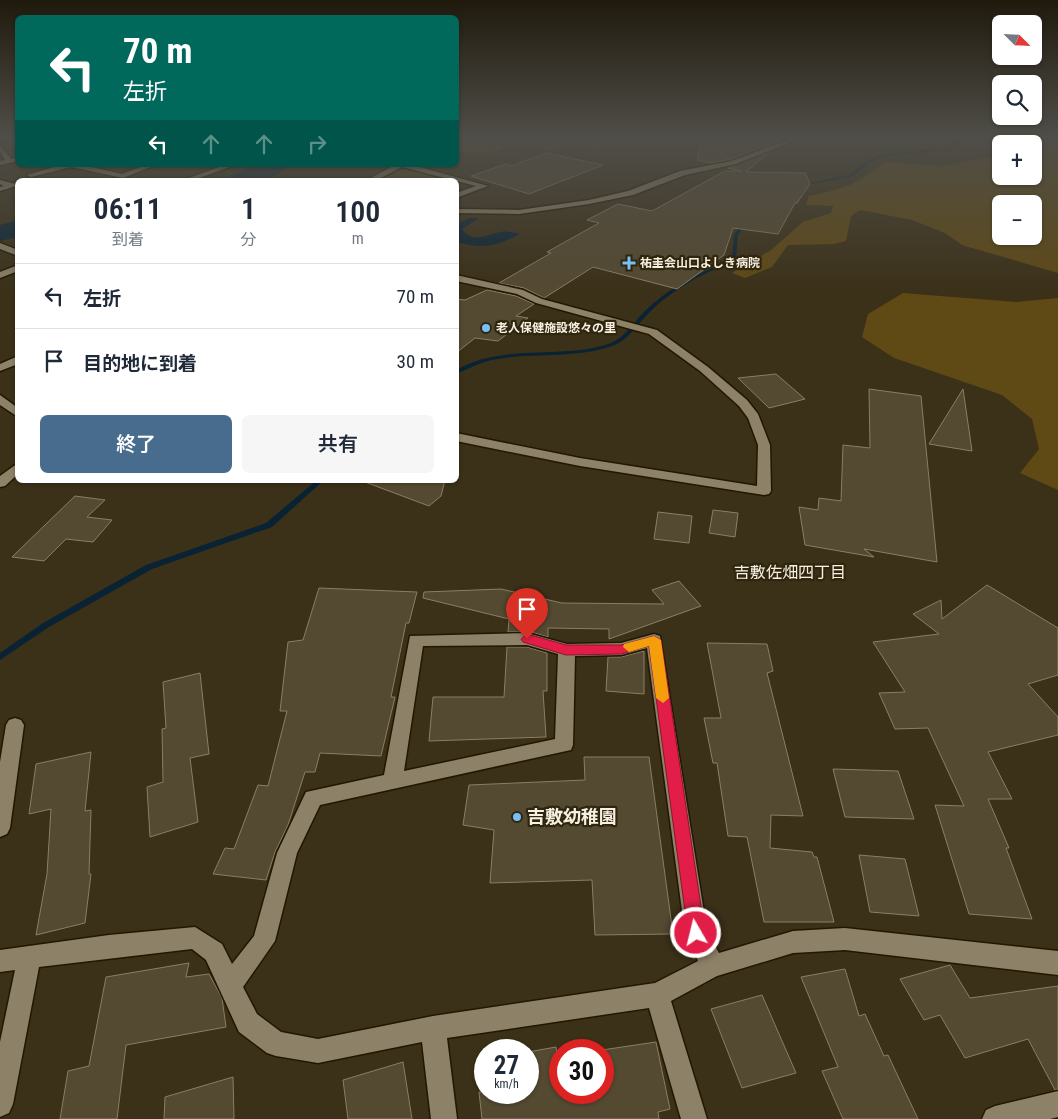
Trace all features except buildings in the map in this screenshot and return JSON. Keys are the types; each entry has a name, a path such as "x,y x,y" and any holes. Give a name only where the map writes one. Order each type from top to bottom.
{"street":[{"path":"459,195 472,190"},
{"path":"459,211 519,212 589,202 638,190"},
{"path":"0,246 15,252"},
{"path":"0,275 15,269"},
{"path":"459,279 520,292 539,301 653,332 704,369 744,403 754,417 764,445 764,492 635,472 459,438"},
{"path":"0,368 15,360"},
{"path":"0,399 15,412"},
{"path":"0,483 15,469"},
{"path":"393,780 416,640 527,639 566,650 621,650 654,640 696,933 714,966"},
{"path":"230,986 264,941 287,853 313,798 564,746 566,650"},
{"path":"0,828 15,725"},
{"path":"0,961 29,959 109,946 195,938 214,952 248,1023 276,1044 318,1051 433,1028 657,995 714,966 793,942 845,939 1058,963"},
{"path":"0,1104 29,959"},
{"path":"657,995 694,1119"},
{"path":"433,1028 444,1119"},
{"path":"995,1119 1058,1104"}],"shaded area":[{"path":"835,190 1058,190 1058,273 962,245 945,233 912,220 860,210 851,216 846,241 834,244 788,245 772,267 745,278 732,273 771,250 803,222 831,213 833,206 806,205 809,196"},
{"path":"903,293 1016,302 1058,298 1058,490 1020,473 1039,449 1032,419 1002,395 894,358 862,337 868,314"}],"water":[{"path":"470,218 479,218 462,229 466,234 475,237 503,232 520,234 496,244 475,246 459,243 459,223"}],"waterway":[{"path":"459,371 492,358 588,351 620,341 650,309 670,293 734,258 736,235 745,222"},
{"path":"0,233 15,229"},
{"path":"0,657 46,625 149,567 269,525 318,483"}],"slow traffic":[{"path":"629,647 654,640 663,698"}],"place":[{"name":"祐圭会山口よしき病院","path":"629,263"},
{"name":"老人保健施設悠々の里","path":"486,328"},
{"name":"吉敷幼稚園","path":"517,817"}],"district":[{"name":"吉敷佐畑四丁目","path":"790,572"}],"route":[{"path":"527,639 555,645 566,650 621,650 654,640 696,933"}]}
